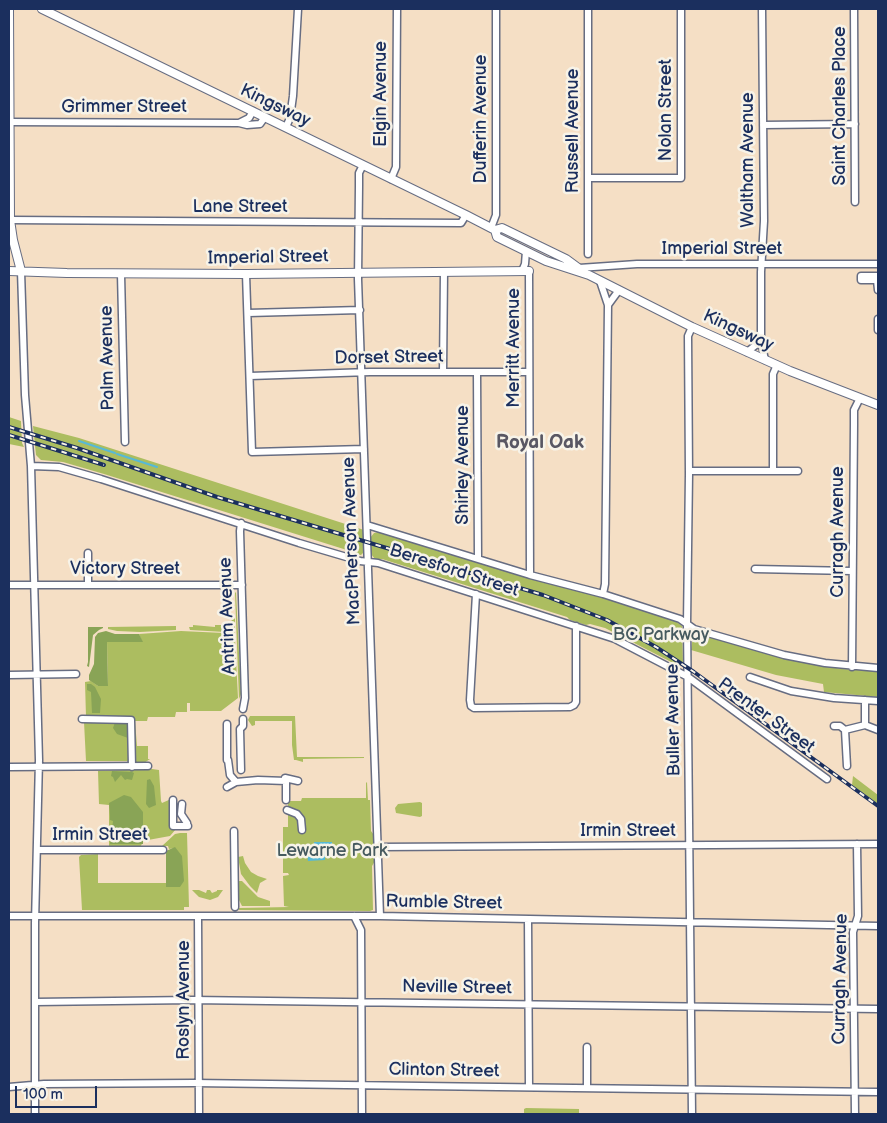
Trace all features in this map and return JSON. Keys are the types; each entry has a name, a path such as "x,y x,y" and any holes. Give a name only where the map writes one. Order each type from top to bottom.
{"main road":[{"path":"9,9 10,220 21,271"},
{"name":"Kingsway","path":"42,9 493,229 502,228 566,259 588,275"},
{"name":"Kingsway","path":"493,229 497,236 526,251 588,275 692,327 765,360 878,405"},
{"path":"9,248 13,240"},
{"name":"Imperial Street","path":"566,268 579,268"},
{"name":"Imperial Street","path":"9,271 121,274 525,271"}],"street":[{"path":"286,127 290,118 293,96 298,9"},
{"name":"Elgin Avenue","path":"391,179 396,166 397,9"},
{"name":"Dufferin Avenue","path":"493,229 496,215 496,9"},
{"name":"Russell Avenue","path":"588,9 588,254"},
{"name":"Nolan Street","path":"588,178 682,178 681,9"},
{"name":"Waltham Avenue","path":"762,9 764,221 761,341 765,360"},
{"name":"Saint Charles Place","path":"854,9 855,202"},
{"path":"239,123 249,118 253,111"},
{"name":"Grimmer Street","path":"9,122 239,123 247,125 260,124 264,117"},
{"path":"763,125 855,124"},
{"name":"MacPherson Avenue","path":"363,165 359,173 358,272 380,916"},
{"name":"Lane Street","path":"10,220 461,223 466,216"},
{"name":"Merritt Avenue","path":"526,251 525,271 530,372 530,575"},
{"name":"Imperial Street","path":"579,268 638,264 878,264"},
{"path":"21,271 26,405 31,466 38,674 39,767 35,916 35,1114"},
{"path":"443,372 444,272"},
{"name":"Palm Avenue","path":"121,274 125,442"},
{"path":"246,274 252,452 364,449"},
{"path":"878,276 861,276 861,280 877,280 878,290"},
{"path":"600,281 608,305 605,584 603,594"},
{"path":"608,305 619,290"},
{"path":"248,313 360,310"},
{"path":"878,319 878,330"},
{"name":"Buller Avenue","path":"692,327 688,336 687,624 692,1114"},
{"path":"747,352 761,341"},
{"path":"773,470 773,374 777,365"},
{"name":"Dorset Street","path":"250,376 362,372 530,372"},
{"name":"Shirley Avenue","path":"478,372 478,558"},
{"name":"Curragh Avenue","path":"852,667 854,410 860,398"},
{"name":"Beresford Street","path":"31,466 51,466 65,469 242,523 299,543 368,561 576,626 615,639 688,677"},
{"path":"689,471 798,470"},
{"name":"Antrim Avenue","path":"242,523 240,531 245,698 243,709"},
{"name":"Beresford Street","path":"367,526 530,575 603,594 680,618 694,629 796,659 852,667 878,668"},
{"path":"88,553 88,584"},
{"path":"755,569 852,571"},
{"name":"Victory Street","path":"9,585 242,585"},
{"path":"476,594 473,661 470,676 471,706 474,708 570,707 574,705 576,702 576,626"},
{"path":"9,675 76,674"},
{"name":"Prenter Street","path":"688,677 827,779"},
{"path":"750,677 791,691 878,701"},
{"path":"865,725 866,700"},
{"path":"237,782 240,729 243,726 243,719"},
{"path":"82,720 131,720 132,766"},
{"path":"228,724 227,760 230,775 237,782 263,780 288,784 286,800"},
{"path":"845,730 865,725 878,730"},
{"path":"834,726 840,726 845,730 847,766"},
{"path":"9,767 148,766"},
{"path":"173,800 176,811 187,827 173,826 176,811"},
{"path":"287,810 297,814 301,819 302,830"},
{"path":"174,833 179,826"},
{"path":"234,831 235,907"},
{"name":"Curragh Avenue","path":"855,1114 853,932 858,916 857,844"},
{"name":"Irmin Street","path":"378,847 878,844"},
{"name":"Irmin Street","path":"37,850 163,850"},
{"name":"Rumble Street","path":"9,916 380,916 878,926"},
{"name":"Roslyn Avenue","path":"198,916 199,1114"},
{"path":"354,916 360,930 362,1114"},
{"path":"360,930 367,916"},
{"path":"528,919 529,1087"},
{"name":"Neville Street","path":"35,1002 199,1000 878,1009"},
{"path":"587,1047 587,1088"},
{"name":"Clinton Street","path":"9,1087 199,1083 878,1092"}],"green space":[{"path":"9,417 21,421 22,443 24,447 9,444"},
{"path":"33,426 79,438 364,530 365,551 361,555 353,554 350,551 104,474 63,462 41,460 36,455"},
{"name":"BC Parkway","path":"379,532 598,595 674,620 682,626 683,664 679,666 605,628 590,624 586,625 570,620 567,617 382,559 375,559 371,554 370,538 374,533"},
{"path":"235,593 241,694 239,699"},
{"path":"235,618 235,637 225,632 190,630 189,627 193,627 193,625 215,627 215,625 221,625 221,627 228,628 228,622"},
{"path":"176,626 176,630 140,632 108,629 108,627"},
{"path":"88,627 103,627 93,635 89,667 87,666"},
{"path":"106,631 115,634 139,634 143,642 107,642 108,686 98,686 89,680 89,675 94,664 95,637 98,633"},
{"path":"181,631 224,633 235,640 238,698 221,711 190,711 190,703 187,703 187,712 176,712 175,717 148,717 147,721 135,721 137,746 148,746 148,759 150,759 144,763 137,763 134,761 133,717 86,717 85,682 91,681 98,686 108,686 107,642 142,642 139,634"},
{"path":"699,633 795,661 842,669 878,671 878,697 824,692 823,684 776,675 691,650 693,637"},
{"path":"87,684 95,687 101,699 100,713 92,713 91,692 87,690"},
{"path":"250,716 295,716 297,757 364,758 303,759 303,762 294,760 292,721 255,721 255,725 252,726 248,720"},
{"path":"128,721 129,761 86,761 84,722"},
{"path":"115,722 128,723 128,738 117,734 113,728"},
{"path":"159,770 162,803 171,799 176,829 170,836 148,840 144,838 141,846 109,847 109,805 99,804 98,771"},
{"path":"112,771 134,773 132,780 125,780 121,775 115,782 111,776"},
{"path":"853,776 878,795 878,804 852,785"},
{"path":"150,779 154,786 156,805 149,808 146,804 147,780"},
{"name":"Lewarne Park","path":"367,782 368,800 370,800 371,831 374,835 375,861 372,866 373,910 239,910 239,908 289,907 284,906 283,876 289,875 288,873 283,873 283,827 288,827 288,801 301,801 302,798 366,798"},
{"path":"124,795 131,797 143,812 143,844 110,844 113,821 110,820 109,803"},
{"path":"422,803 422,816 420,817 396,813 395,808 398,804"},
{"path":"187,833 189,907 184,907 184,910 82,910 79,857 81,855 98,854 98,883 182,883 175,848 169,849 168,846 162,846 175,834"},
{"path":"175,847 182,856 184,881 180,887 166,887 166,851"},
{"path":"243,856 251,872 267,879 260,883 257,893 241,874 238,857"},
{"path":"239,881 242,881 258,897 270,901 270,906 242,906 238,898"},
{"path":"192,890 206,893 207,890 210,890 212,893 217,890 223,890 218,897 210,900 199,897"},
{"path":"524,1109 579,1109 579,1114 524,1114"}],"water":[{"path":"314,842 332,842 332,849 325,852 325,860 308,861 307,854 315,851"}],"waterway":[{"path":"79,441 115,453"},
{"path":"117,454 157,467"}],"railway":[{"path":"9,427 77,448 217,497 543,595 607,620 656,647 694,672 878,806"},
{"path":"9,435 104,465"}],"district":[{"name":"Royal Oak","path":"540,443"}]}
